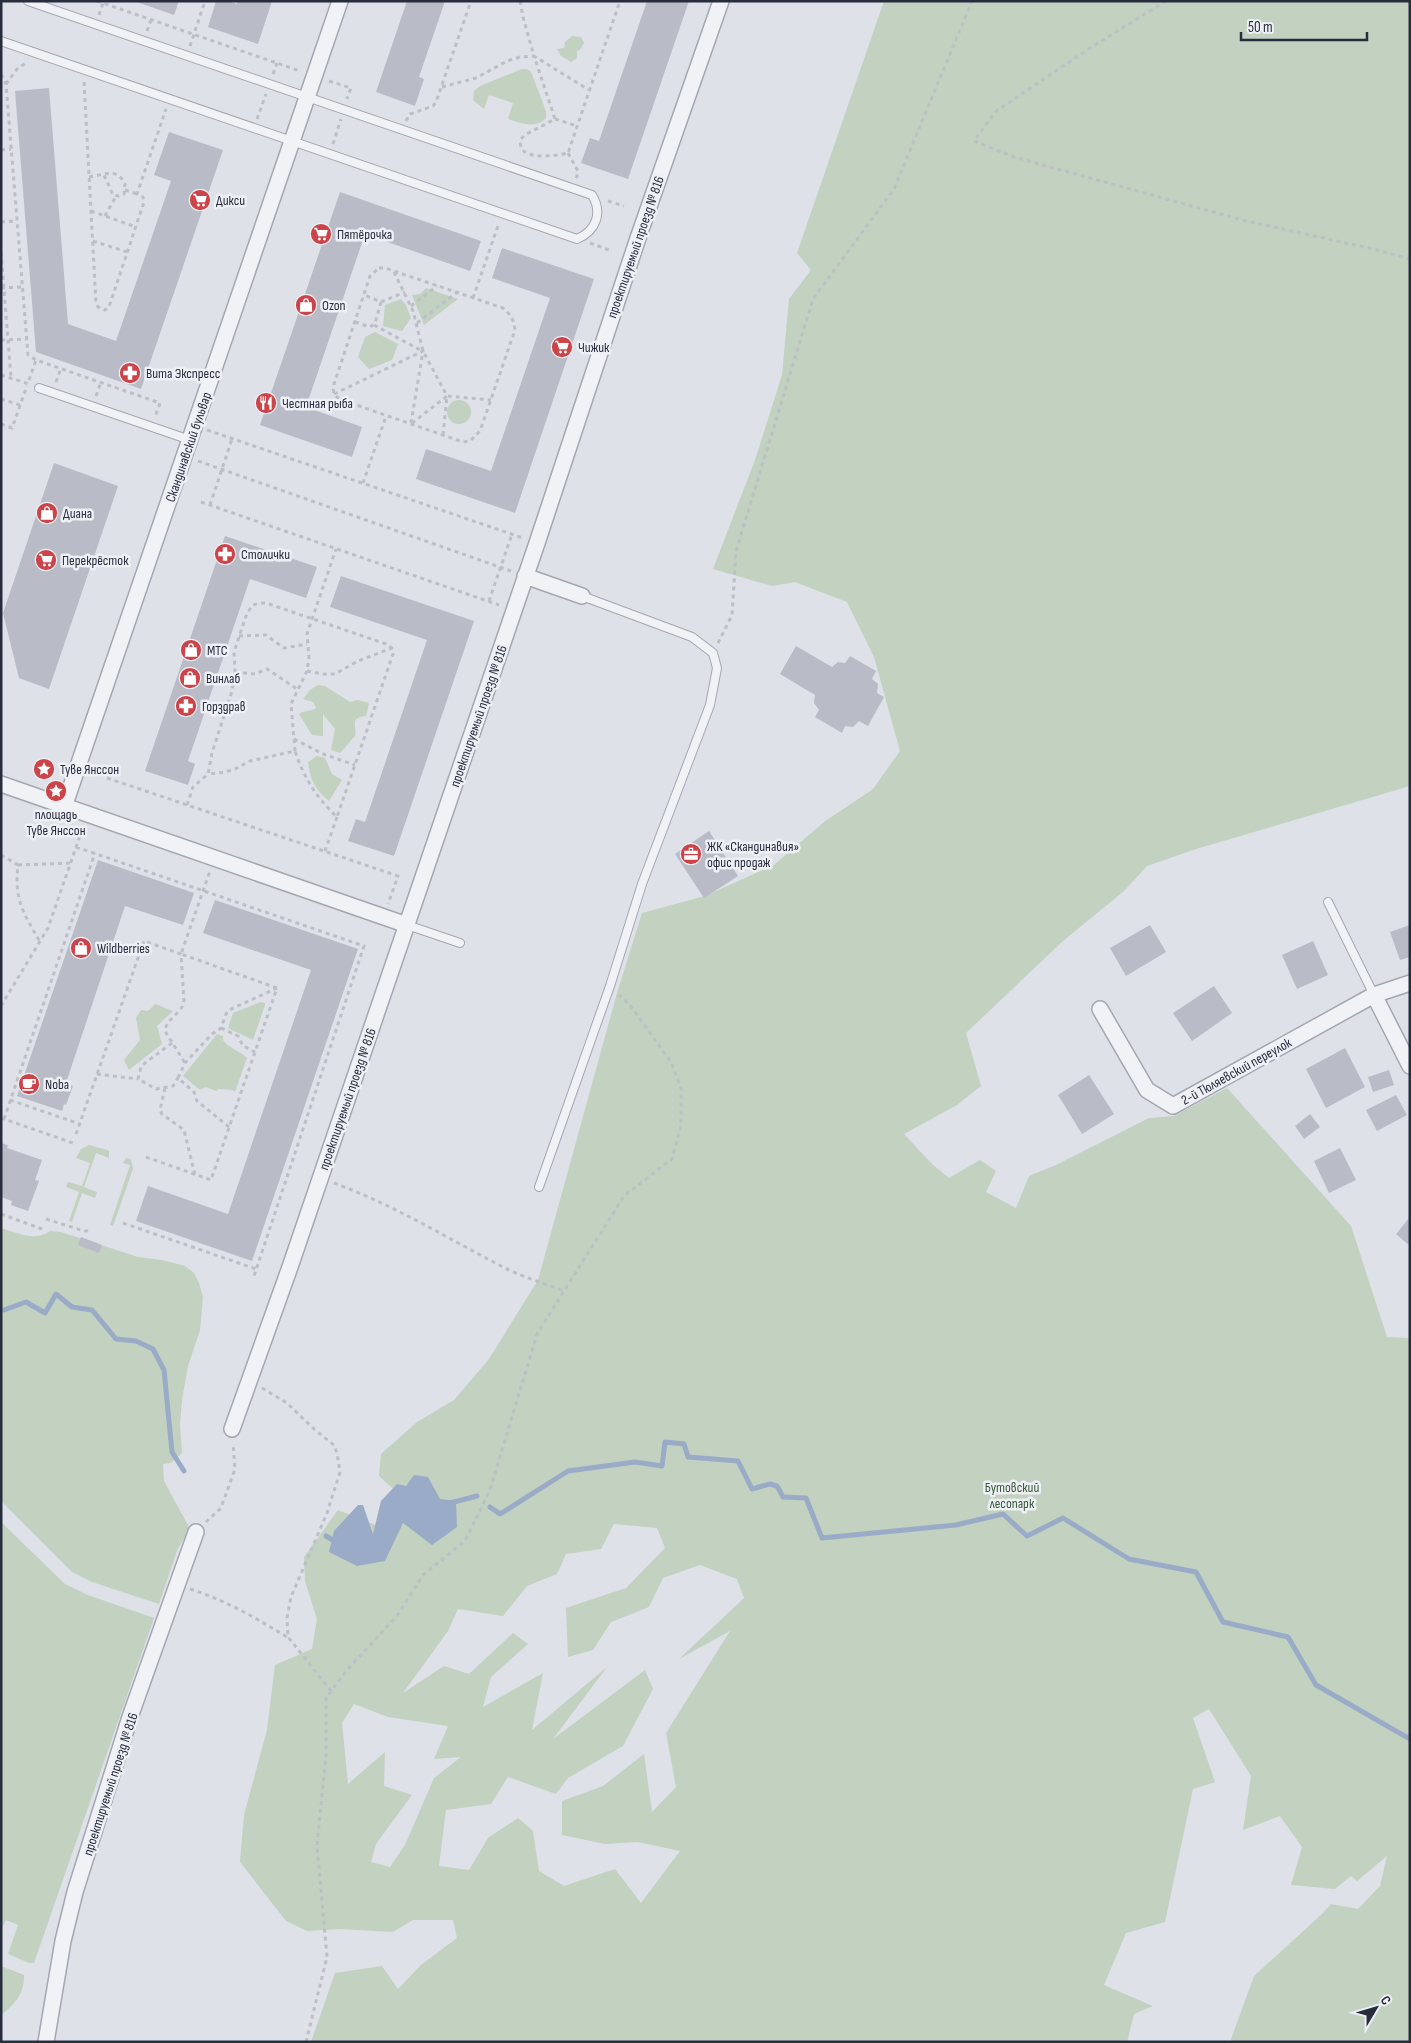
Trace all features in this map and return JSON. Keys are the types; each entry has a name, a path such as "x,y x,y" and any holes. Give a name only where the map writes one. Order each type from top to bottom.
{"street":[{"name":"Скандинавский бульвар","path":"64,807 340,1"},
{"name":"проектируемый проезд № 816","path":"232,1430 320,1178 638,238 721,1"},
{"path":"525,576 582,596"},
{"path":"1,784 406,925"},
{"name":"2-й Тюляевский переулок","path":"1100,1009 1147,1090 1173,1106 1374,995 1410,983"},
{"path":"1374,995 1410,1066"},
{"name":"проектируемый проезд № 816","path":"46,2042 63,1941 75,1892 130,1717 196,1532"}],"lane":[{"path":"1,41 577,239 586,236 593,228 597,219 598,209 592,195 28,1"},
{"path":"39,388 192,433"},
{"path":"539,1187 610,986 642,884 710,706 717,668 713,653 692,637 582,596"},
{"path":"1328,902 1374,995"},
{"path":"406,925 460,943"}],"path":[{"path":"97,1 277,63"},
{"path":"194,34 205,1"},
{"path":"417,111 435,104 471,1"},
{"path":"520,1 534,56 555,119"},
{"path":"575,166 568,153 620,1"},
{"path":"732,615 736,551 813,299 894,189 972,1"},
{"path":"1166,1 1090,48 995,112 974,141 1014,156 1246,221 1410,259"},
{"path":"6,84 22,65 45,56"},
{"path":"442,87 476,78 507,61 520,57 534,56 589,90"},
{"path":"1,74 6,84 28,355 36,360 160,403"},
{"path":"84,88 96,304 105,310 109,307 144,199 137,194 125,190"},
{"path":"137,194 165,112"},
{"path":"568,153 544,157 524,151 521,148 521,139 555,119 577,126"},
{"path":"1,150 11,149"},
{"path":"89,177 113,172 118,174 125,184 125,190 121,196 116,196"},
{"path":"104,175 109,188 116,196"},
{"path":"105,216 116,196"},
{"path":"91,212 136,227"},
{"path":"473,298 502,213"},
{"path":"1,222 17,221"},
{"path":"93,241 127,252"},
{"path":"1,252 11,378"},
{"path":"385,268 457,292 503,308 514,320 515,330 480,431 476,437 463,442 339,399 334,394 332,387 370,276 374,270 385,268"},
{"path":"393,271 411,306 417,323 423,352 447,396 443,435"},
{"path":"411,306 437,286"},
{"path":"3,288 22,287"},
{"path":"364,295 381,302 405,292"},
{"path":"417,323 457,292"},
{"path":"355,322 370,328 374,325 381,302"},
{"path":"374,325 423,352"},
{"path":"1,340 27,339"},
{"path":"334,394 423,352"},
{"path":"411,424 423,352"},
{"path":"1,424 12,428 36,360"},
{"path":"1,375 39,388"},
{"path":"411,424 447,396 491,400"},
{"path":"1,399 20,405"},
{"path":"363,484 386,416"},
{"path":"192,433 232,439 512,534 489,601 201,502"},
{"path":"210,505 232,439"},
{"path":"184,456 525,576"},
{"path":"336,549 307,634 309,657 307,671 292,699 290,709 295,751 306,780 324,805 337,817"},
{"path":"208,774 212,753 232,691 235,672 233,655 250,608 260,603 386,644 392,648"},
{"path":"239,636 266,635 272,638 277,645 284,648 307,644"},
{"path":"307,671 328,675 335,674 358,661 392,648"},
{"path":"325,852 392,654 392,648"},
{"path":"235,672 255,674 267,669 297,689"},
{"path":"294,739 323,754 355,764"},
{"path":"187,805 193,787 208,774 225,772 250,761 295,751"},
{"path":"107,778 398,876 384,917"},
{"path":"1,1006 48,928 87,815"},
{"path":"76,847 364,946 253,1279"},
{"path":"73,1143 2,1118 10,1100 95,853"},
{"path":"1,855 18,865 70,863"},
{"path":"185,1063 165,1031 165,1026 183,1007 181,954 214,858"},
{"path":"18,865 16,884 19,905 40,942"},
{"path":"76,1134 144,941 277,988"},
{"path":"306,2042 327,1957 317,1845 326,1754 326,1698 347,1670 397,1616 422,1575 465,1541 490,1490 537,1334 624,1196 672,1159 681,1126 681,1088 671,1062 630,1005 610,986"},
{"path":"98,1074 138,1079 151,1088 173,1086 185,1063 212,1034 221,1028 229,1010 277,988"},
{"path":"146,1157 211,1180 277,988"},
{"path":"221,1028 238,1036 243,1046 255,1052"},
{"path":"138,1079 141,1067 172,1043"},
{"path":"178,1078 194,1092 197,1101 229,1127"},
{"path":"164,1088 160,1110 162,1114 184,1130 195,1175"},
{"path":"10,1100 80,1124"},
{"path":"320,1178 361,1193 405,1214 505,1268 564,1291"},
{"path":"1,1214 42,1229"},
{"path":"46,1218 92,1232"},
{"path":"123,1223 256,1269"},
{"path":"249,1381 287,1403 334,1445 340,1472 327,1513 291,1597 286,1618 288,1637"},
{"path":"196,1532 221,1508 235,1469 232,1430"},
{"path":"177,1586 205,1594 251,1615 288,1637 331,1690"}],"green space":[{"name":"Бутовский лесопарк","path":"884,1 1410,1 1410,786 1196,849 1147,866 1124,891 1063,941 966,1033 981,1086 957,1105 904,1134 932,1164 949,1178 980,1160 996,1171 986,1192 1016,1208 1029,1176 1056,1165 1149,1118 1174,1116 1227,1088 1351,1226 1387,1337 1410,1338 1410,2042 1230,2042 1254,1976 1331,1904 1358,1909 1380,1886 1387,1856 1357,1881 1351,1876 1335,1889 1291,1885 1302,1847 1280,1816 1243,1830 1251,1776 1209,1709 1193,1718 1215,1782 1193,1789 1165,1922 1126,1933 1104,1985 1153,2006 1134,2014 1127,2042 311,2042 335,1973 382,1966 398,1989 421,1965 457,1938 453,1920 413,1920 393,1932 341,1929 307,1931 286,1921 240,1862 244,1815 267,1730 275,1665 312,1649 317,1619 305,1581 304,1557 338,1510 378,1526 410,1504 379,1476 381,1454 417,1422 454,1400 489,1359 538,1280 617,993 642,913 705,896 774,865 824,822 873,789 900,751 874,657 847,602 795,582 772,586 713,569 755,460 782,375 789,299 811,270 797,253","holes":["614,1524 657,1528 665,1548 626,1588 566,1608 568,1657 593,1650 611,1622 649,1607 663,1578 700,1565 737,1579 744,1598 679,1659 730,1631 666,1733 676,1787 652,1812 644,1754 603,1786 562,1801 562,1835 605,1844 638,1842 680,1851 641,1903 615,1869 564,1886 539,1871 533,1831 518,1818 488,1838 469,1870 439,1866 446,1810 491,1804 508,1777 556,1794 568,1778 623,1746 653,1689 645,1670 553,1739 607,1667 532,1730 543,1673 483,1707 491,1677 528,1644 513,1633 469,1674 444,1666 403,1693 448,1631 458,1609 503,1616 527,1586 557,1574 566,1554 601,1549","354,1704 388,1717 448,1726 434,1759 461,1757 434,1778 405,1845 390,1867 371,1862 376,1844 412,1795 384,1786 385,1752 348,1784 342,1723"]},
{"path":"572,36 581,37 584,43 580,50 577,51 577,58 571,62 561,56 557,49 564,48 565,42"},
{"path":"522,69 527,69 531,72 546,111 546,118 542,121 528,124 508,119 513,103 489,95 484,109 473,100 474,91 480,86"},
{"path":"426,288 458,299 424,325 412,295 420,294"},
{"path":"401,299 406,305 411,318 402,331 383,326 385,305"},
{"path":"375,332 398,344 392,360 369,369 358,357 365,337"},
{"path":"459,400 464,401 470,407 470,417 464,423 459,424 454,423 448,417 447,412 448,407 454,401"},
{"path":"318,685 325,686 350,702 357,700 369,703 366,716 356,720 355,736 340,753 331,750 335,729 323,714 323,736 312,735 299,714 316,708 313,702 303,699 310,690"},
{"path":"317,756 325,758 332,774 342,780 329,801 314,784 310,774 308,762"},
{"path":"261,1002 265,1003 265,1005 253,1040 228,1028 233,1013"},
{"path":"155,1004 173,1011 157,1026 162,1044 129,1070 124,1060 140,1040 136,1018 141,1010 148,1011"},
{"path":"217,1034 223,1036 225,1043 247,1058 235,1092 233,1090 218,1089 216,1091 206,1087 200,1090 183,1076"},
{"path":"89,1145 109,1151 109,1158 96,1153 84,1187 97,1192 95,1198 82,1193 72,1222 69,1221 79,1192 66,1187 68,1182 82,1186 90,1163 76,1158 81,1149"},
{"path":"126,1158 131,1159 133,1169 113,1226 110,1225 130,1165 123,1163"},
{"path":"1,1228 32,1236 38,1236 50,1231 61,1232 138,1257 162,1260 185,1266 194,1273 199,1283 203,1297 200,1330 188,1366 182,1400 180,1425 182,1453 171,1463 163,1464 164,1481 190,1529 178,1548 159,1604 92,1582 72,1572 1,1501"},
{"path":"1,1522 65,1584 88,1595 154,1618 34,1963 29,1963 8,1954 18,1925 6,1920 1,1930"},
{"path":"1,1966 24,1975 24,1981 18,1998 1,2015"}],"water":[{"path":"414,1475 428,1477 440,1499 456,1501 457,1527 432,1545 403,1523 385,1561 357,1566 329,1552 334,1531 358,1505 363,1505 373,1534 381,1501 397,1484 406,1486"}],"building":[{"path":"134,1 179,1 174,15"},
{"path":"216,1 229,1 237,4 237,1 272,1 258,44 208,27"},
{"path":"407,1 445,1 419,77 424,79 415,106 376,92"},
{"path":"647,1 689,1 628,179 581,163 590,138 599,141"},
{"path":"49,88 68,324 116,341 171,181 154,175 169,132 223,150 141,389 36,352 15,91"},
{"path":"340,192 481,241 470,271 365,234 306,407 362,427 352,457 260,425"},
{"path":"502,248 594,279 515,513 416,479 426,449 491,471 550,298 492,278"},
{"path":"54,463 118,486 49,689 19,678 3,613"},
{"path":"225,536 317,567 306,598 250,579 188,761 195,764 188,785 145,771"},
{"path":"341,576 474,621 394,856 348,841 356,819 365,822 427,640 330,607"},
{"path":"796,646 832,667 838,662 845,663 850,656 876,671 872,679 878,684 877,693 884,697 868,726 859,721 853,727 845,726 842,733 815,717 819,710 814,703 815,695 780,674"},
{"path":"709,831 738,876 704,898 675,854"},
{"path":"98,860 194,893 183,925 125,906 66,1083 73,1086 62,1111 17,1096"},
{"path":"215,900 358,949 252,1261 136,1221 148,1186 228,1214 311,970 203,933"},
{"path":"1150,925 1166,952 1126,976 1110,948"},
{"path":"1410,925 1410,957 1400,960 1390,932"},
{"path":"1313,941 1328,975 1297,989 1282,955"},
{"path":"1214,986 1232,1013 1192,1041 1173,1013"},
{"path":"1345,1048 1365,1087 1326,1108 1306,1069"},
{"path":"1389,1070 1394,1085 1373,1092 1368,1077"},
{"path":"1089,1075 1114,1114 1082,1134 1058,1095"},
{"path":"1396,1095 1407,1115 1377,1131 1366,1110"},
{"path":"1310,1114 1320,1127 1304,1139 1295,1126"},
{"path":"1,1143 8,1145 7,1148 42,1160 35,1180 39,1181 28,1211 11,1205 12,1201 1,1197"},
{"path":"1340,1148 1356,1180 1329,1193 1314,1161"},
{"path":"1410,1217 1410,1246 1396,1234"},
{"path":"81,1237 102,1245 99,1253 78,1245"}],"waterway":[{"path":"4,1310 26,1302 45,1313 56,1294 72,1307 92,1310 116,1339 136,1341 153,1349 164,1370 172,1452 184,1471"},
{"path":"490,1507 500,1514 568,1471 635,1462 662,1466 665,1442 684,1444 688,1457 738,1461 752,1489 770,1484 777,1486 783,1497 806,1498 822,1538 956,1525 1003,1514 1027,1536 1063,1518 1129,1559 1196,1572 1223,1622 1288,1637 1316,1685 1410,1739"},
{"path":"450,1503 477,1496"},
{"path":"326,1536 336,1542"}],"place":[{"name":"Дикси","path":"200,200"},
{"name":"Пятёрочка","path":"321,234"},
{"name":"Ozon","path":"306,305"},
{"name":"Чижик","path":"562,347"},
{"name":"Вита Экспресс","path":"130,373"},
{"name":"Честная рыба","path":"266,403"},
{"name":"Диана","path":"47,513"},
{"name":"Столички","path":"225,554"},
{"name":"Перекрёсток","path":"46,560"},
{"name":"МТС","path":"191,650"},
{"name":"Винлаб","path":"190,678"},
{"name":"Горздрав","path":"186,706"},
{"name":"Туве Янссон","path":"44,769"},
{"name":"площадь Туве Янссон","path":"56,791"},
{"name":"ЖК «Скандинавия» офис продаж","path":"691,854"},
{"name":"Wildberries","path":"81,948"},
{"name":"Noba","path":"29,1084"}]}
